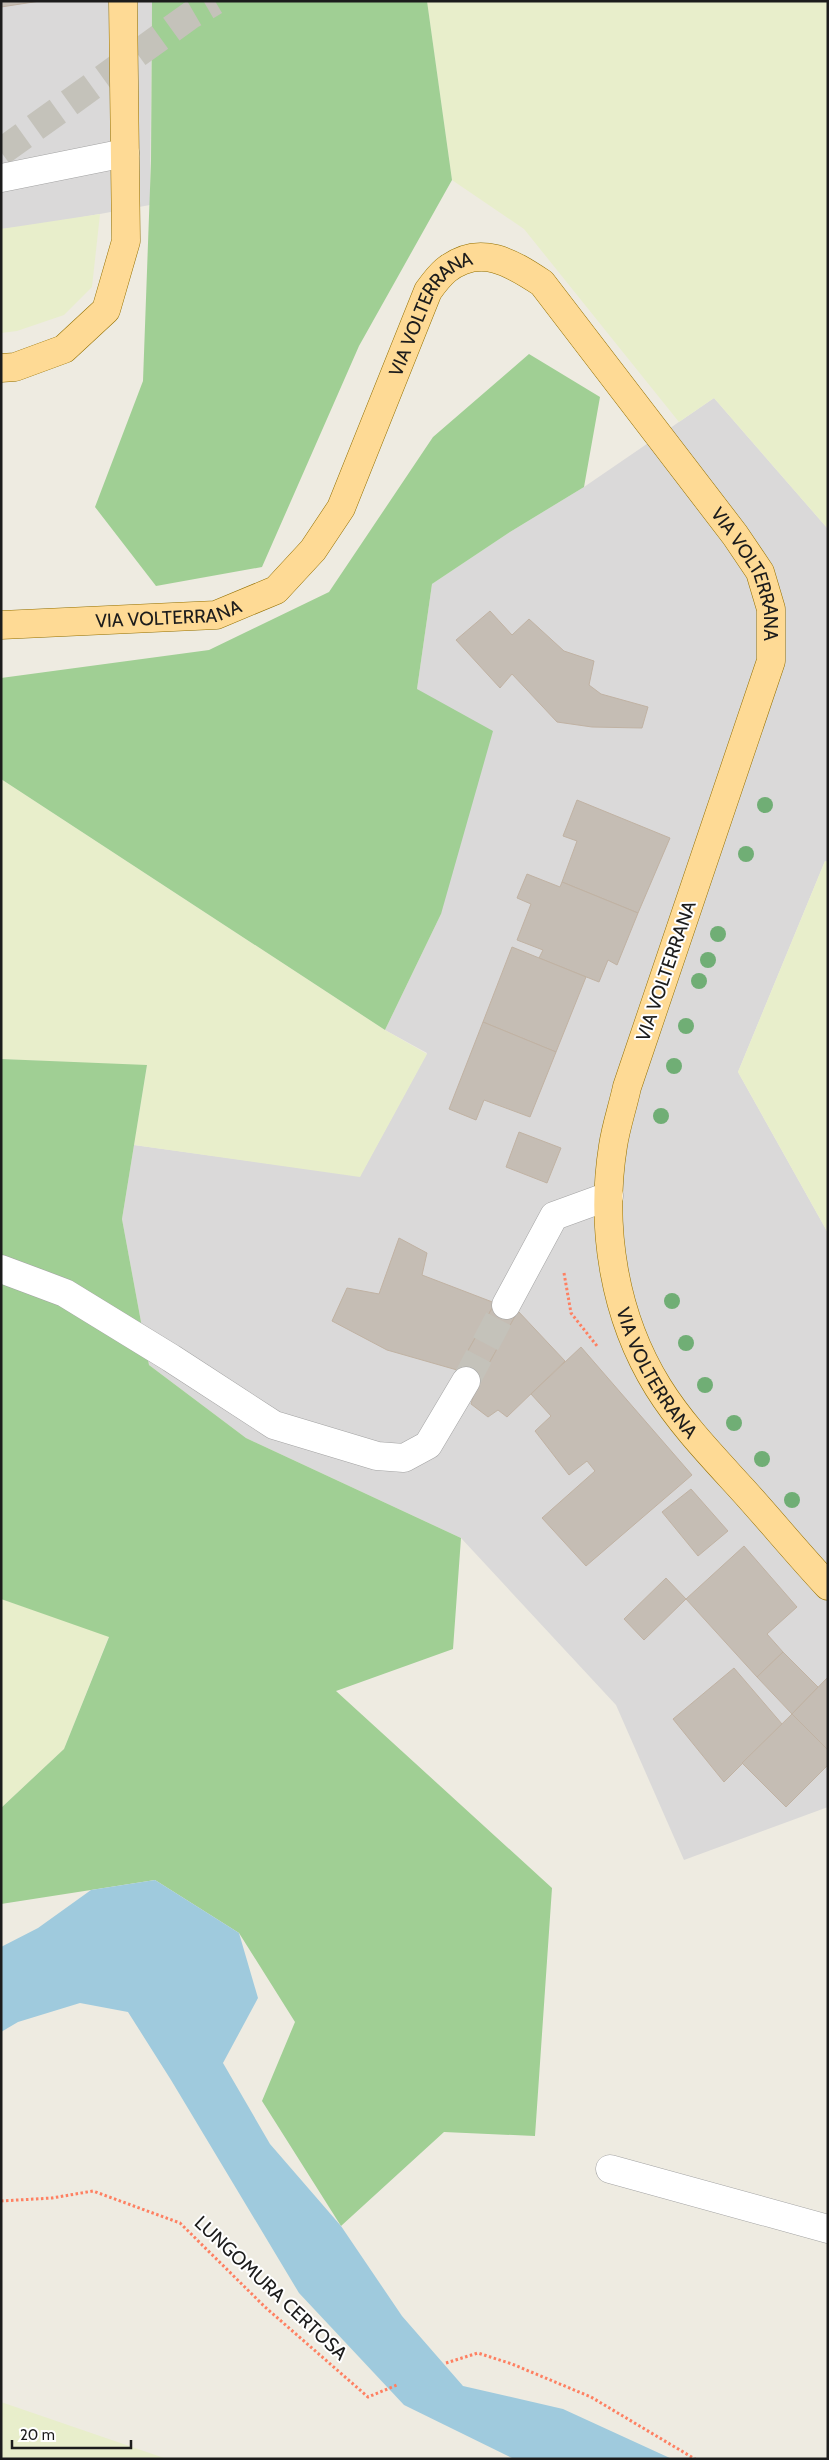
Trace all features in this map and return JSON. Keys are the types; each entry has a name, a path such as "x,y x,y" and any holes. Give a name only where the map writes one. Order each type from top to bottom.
{"main road":[{"path":"1,368 15,367 64,350 106,310 126,241 123,1"},
{"name":"VIA VOLTERRANA","path":"1,625 216,615 276,590 313,550 341,508 428,291 446,270 468,259 490,256 513,264 542,283 735,535 760,572 771,609 771,660 627,1086 613,1146 609,1196 612,1261 620,1302 636,1346 658,1387 687,1428 827,1583"}],"lane":[{"path":"1,178 125,153"},
{"path":"506,1305 554,1216 609,1196"},
{"path":"1,1269 65,1293 171,1358 274,1425 377,1456 404,1458 428,1445 466,1381"},
{"path":"610,2168 828,2229"}],"path":[{"name":"LUNGOMURA CERTOSA","path":"1,2201 52,2198 93,2192 180,2222 265,2307 368,2397 397,2386"},
{"path":"446,2363 478,2353 512,2364 591,2397 695,2459"}],"shaded area":[{"path":"1,1 152,1 150,205 38,225 1,229"},
{"path":"714,398 828,529 828,862 825,861 738,1072 828,1233 828,1807 684,1860 616,1705 461,1538 246,1438 149,1365 122,1219 134,1145 360,1176 427,1053 385,1030 441,914 417,689 432,584 510,532 584,487"}],"green space":[{"path":"152,1 427,1 452,180 359,346 262,567 156,586 95,507 143,381 151,161"},
{"path":"427,1 828,1 828,529 714,398 679,422 524,229 452,180"},
{"path":"100,214 92,287 64,315 17,331 1,333 1,229"},
{"path":"529,354 600,397 584,487 510,532 432,584 417,689 493,731 441,914 385,1030 1,779 1,678 209,650 329,592 433,437"},
{"path":"1,779 385,1030 427,1054 360,1177 134,1145 147,1066 1,1059"},
{"path":"825,861 828,862 828,1233 738,1072"},
{"path":"1,1059 147,1065 122,1219 149,1365 246,1438 461,1538 453,1649 336,1691 552,1888 535,2136 444,2132 341,2226 262,2101 295,2022 239,1933 155,1880 1,1904 1,1808 64,1749 109,1637 1,1599"},
{"path":"1,1599 109,1636 64,1749 1,1808"},
{"path":"1,2402 167,2459 1,2459"}],"water":[{"path":"155,1880 239,1933 258,1998 223,2063 270,2144 341,2226 402,2316 463,2386 563,2409 672,2459 514,2459 404,2405 299,2293 128,2012 80,2003 18,2022 1,2032 1,1947 38,1928 91,1890"}],"building":[{"path":"1,1 40,1 1,7"},
{"path":"490,611 512,635 529,619 564,651 594,661 589,685 601,694 648,707 642,728 592,727 557,722 512,674 500,688 456,640"},
{"path":"577,800 670,838 638,913 562,882 577,841 563,836"},
{"path":"527,874 560,887 562,882 638,913 617,965 608,960 599,982 539,958 543,950 517,940 531,904 517,898"},
{"path":"512,947 586,977 556,1052 483,1022"},
{"path":"483,1022 556,1052 530,1117 484,1100 476,1120 449,1109"},
{"path":"519,1132 561,1148 547,1183 506,1167"},
{"path":"399,1238 427,1253 422,1275 495,1303 457,1370 387,1350 332,1321 347,1288 379,1294"},
{"path":"495,1303 518,1311 476,1387 457,1370"},
{"path":"518,1311 565,1361 507,1417 498,1410 488,1417 471,1404 476,1387"},
{"path":"581,1347 692,1475 586,1566 542,1518 595,1471 587,1461 569,1475 535,1431 551,1416 531,1394"},
{"path":"691,1489 728,1531 698,1556 662,1512"},
{"path":"744,1546 797,1607 767,1634 783,1652 757,1677 686,1599"},
{"path":"666,1578 686,1599 644,1640 624,1619"},
{"path":"783,1652 818,1687 792,1714 757,1677"},
{"path":"734,1668 782,1724 724,1782 673,1719"},
{"path":"828,1677 828,1750 792,1714"},
{"path":"792,1714 828,1750 828,1765 786,1807 742,1763"}],"tunnel":[{"path":"1,152 191,15 215,1"},
{"path":"466,1381 506,1305"}]}
